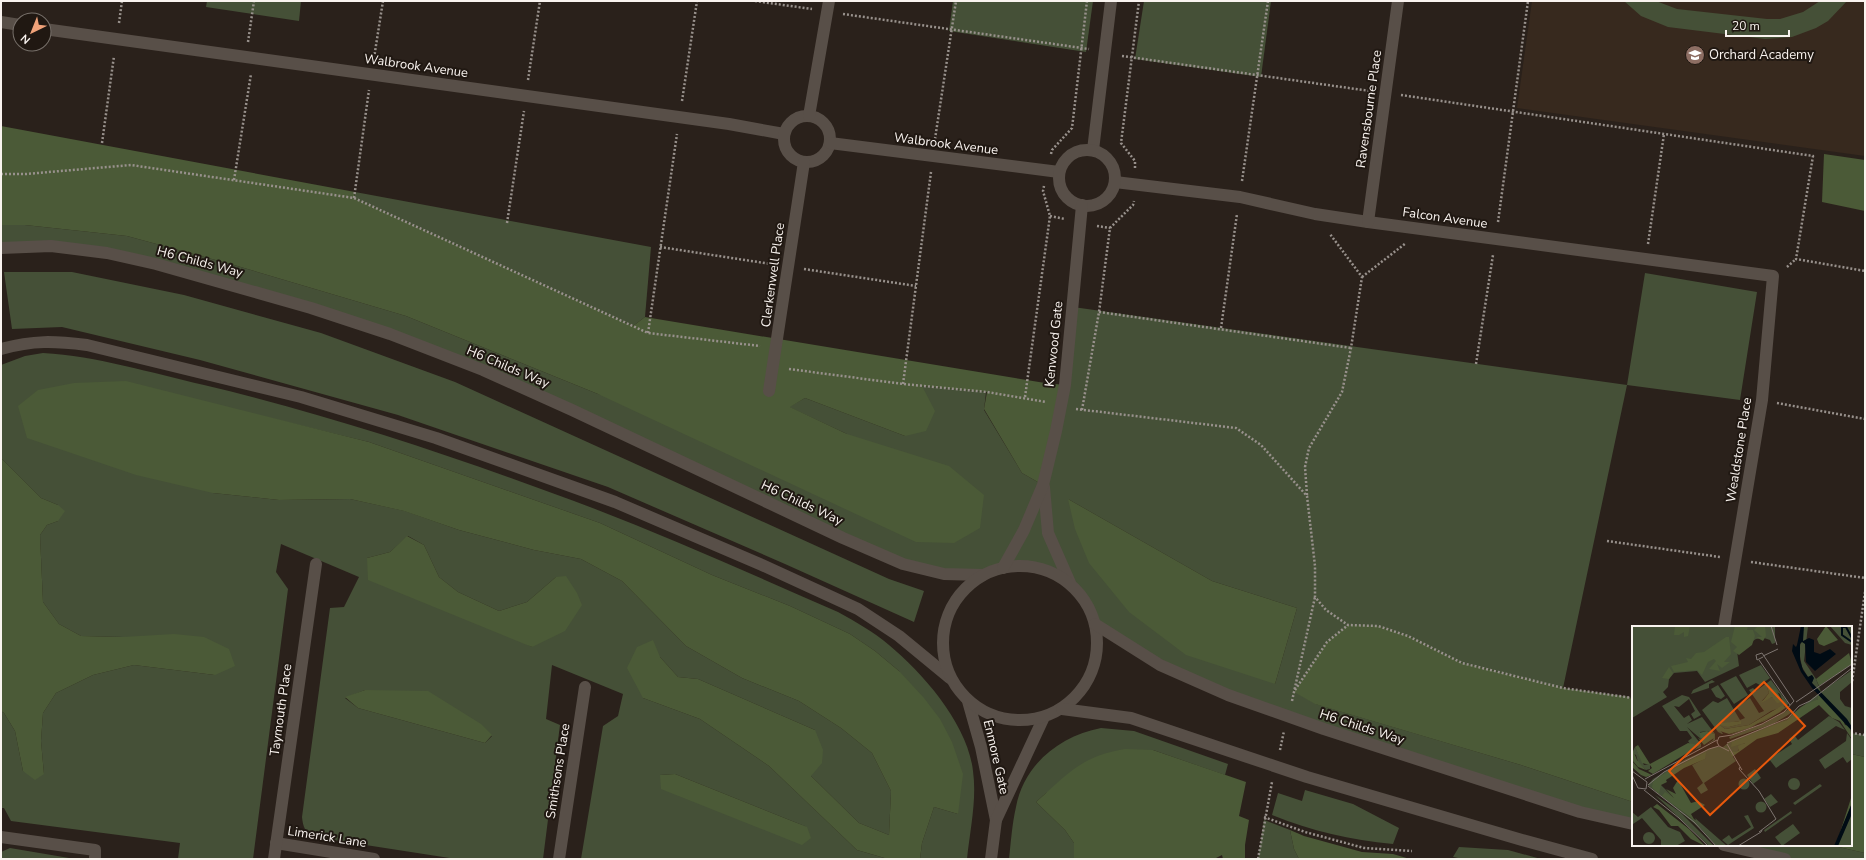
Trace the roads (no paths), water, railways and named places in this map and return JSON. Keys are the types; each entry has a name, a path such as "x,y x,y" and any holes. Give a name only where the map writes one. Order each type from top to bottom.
{"street":[{"path":"1093,150 1111,1"},
{"name":"Ravensbourne Place","path":"1368,222 1398,1"},
{"path":"809,116 828,6"},
{"path":"1,22 12,24"},
{"name":"Walbrook Avenue","path":"52,30 679,117 784,134"},
{"path":"809,116 817,118 828,128 830,143 825,154 820,158 809,162 804,162 796,160 786,149 784,134 786,128 796,118 809,116"},
{"name":"Walbrook Avenue","path":"830,143 1059,172"},
{"path":"1093,150 1101,154 1110,162 1115,174 1115,182 1112,191 1099,203 1090,206 1082,205 1073,202 1066,197 1059,181 1059,172 1062,164 1075,152 1093,150"},
{"name":"Clerkenwell Place","path":"769,391 804,162"},
{"name":"Falcon Avenue","path":"1115,182 1135,186 1240,197 1315,214 1368,222 1773,276"},
{"name":"Kenwood Gate","path":"1003,568 1024,530 1044,485 1065,385 1082,205"},
{"name":"H6 Childs Way","path":"1,248 51,246 107,253 156,264 311,308 390,334 483,370 572,410 843,538 903,564 944,574 983,575"},
{"name":"Wealdstone Place","path":"1724,626 1762,400 1773,276"},
{"path":"1,349 24,342 52,340 88,345 301,397 436,438 615,502 762,565 851,606 899,636 950,678"},
{"name":"Kenwood Gate","path":"1044,485 1048,533 1070,584"},
{"name":"Taymouth Place","path":"274,859 316,564"},
{"path":"1025,566 1049,571 1070,584 1086,602 1095,624 1098,648 1092,672 1080,693 1062,709 1044,718 1017,721 990,715 968,701 950,678 943,655 943,631 950,609 964,590 983,575 1003,568 1025,566"},
{"name":"H6 Childs Way","path":"1095,624 1160,666 1228,695 1324,729 1580,812 1632,824"},
{"name":"Smithsons Place","path":"559,859 585,687"},
{"name":"Enmore Gate","path":"968,701 981,747 996,820"},
{"path":"1062,709 1131,718 1307,777 1592,859"},
{"name":"Enmore Gate","path":"991,859 996,820 1044,718"},
{"path":"1,837 95,850 95,859"},
{"name":"Limerick Lane","path":"276,843 374,859"},
{"path":"1728,846 1785,859"}],"place":[{"name":"Orchard Academy","path":"1695,55"}]}
